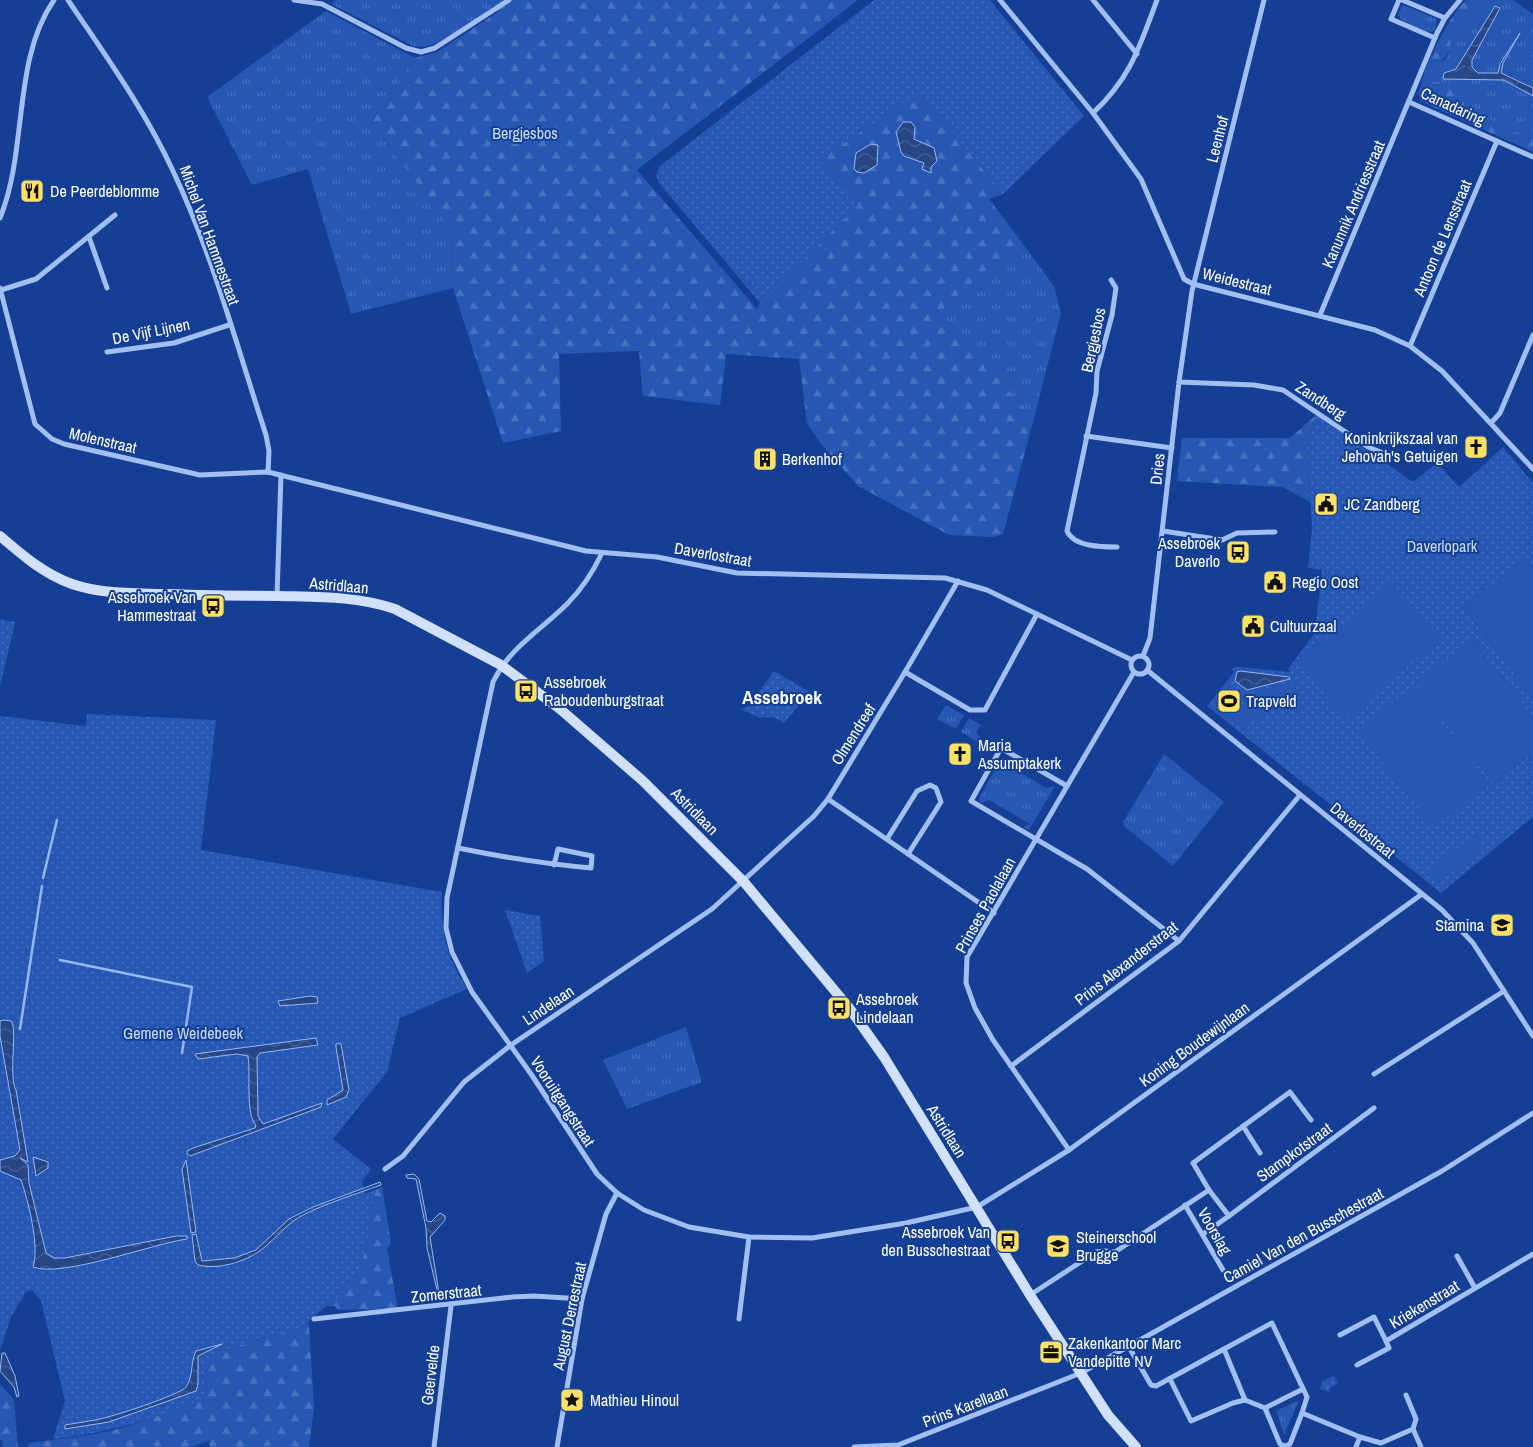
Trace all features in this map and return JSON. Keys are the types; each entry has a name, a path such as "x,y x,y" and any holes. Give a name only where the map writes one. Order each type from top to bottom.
{"main road":[{"name":"Astridlaan","path":"0,536 22,555 46,571 70,583 94,590 140,594 336,597 379,604 395,609 501,666 600,742 643,780 744,882 844,1001 884,1056 1030,1295 1108,1416 1136,1447"}],"street":[{"path":"0,218 14,164 33,43 37,29 54,0"},
{"name":"Michel Van Hammestraat","path":"68,0 153,130 191,209 266,436 269,451 268,472"},
{"path":"294,0 322,4 406,48 421,52 435,48 509,0"},
{"name":"Weidestraat","path":"1000,0 1093,113 1141,179 1181,276 1193,284 1375,330 1410,346 1432,361 1533,469"},
{"path":"1093,0 1136,54"},
{"path":"1093,113 1124,79 1157,0"},
{"name":"Leenhof","path":"1193,284 1264,0"},
{"path":"1435,38 1391,19 1400,0 1445,18"},
{"name":"Canadaring","path":"1460,0 1445,18 1409,102 1533,157"},
{"name":"Kanunnik Andriesstraat","path":"1320,316 1409,102"},
{"name":"Antoon de Lensstraat","path":"1410,346 1497,141"},
{"path":"1,289 36,279 115,215"},
{"path":"88,237 106,288"},
{"name":"Bergjesbos","path":"1111,280 1116,288 1112,315 1098,365 1096,393 1067,531 1069,536 1079,542 1117,547"},
{"name":"Dries","path":"1143,656 1150,638 1179,382 1193,284"},
{"name":"Molenstraat","path":"1,289 31,414 38,428 52,439 64,444 200,475 268,472 281,475"},
{"name":"De Vijf Lijnen","path":"107,352 174,343 229,325"},
{"path":"1491,423 1500,413 1533,335"},
{"name":"Zandberg","path":"1179,382 1254,385 1283,390 1368,447 1383,453"},
{"path":"1086,436 1172,448"},
{"path":"277,596 281,475"},
{"name":"Daverlostraat","path":"281,475 586,551 657,557 737,573 929,576 958,581 987,590 1132,660"},
{"path":"1163,531 1222,540 1237,533 1275,532"},
{"name":"Vooruitgangstraat","path":"602,553 582,587 568,603 511,652 501,666 490,691 447,898 448,939 464,980 511,1045 586,1160 617,1193 644,1210 676,1223 710,1232 749,1237 795,1238 840,1234 906,1223 977,1207"},
{"name":"Olmendreef","path":"744,882 814,816 828,799 958,581"},
{"path":"905,672 970,710 985,710 1037,614"},
{"path":"1137,656 1143,656 1149,664 1147,670 1140,674 1134,672 1130,667 1132,660 1137,656"},
{"name":"Daverlostraat","path":"1147,670 1422,894 1459,927 1533,1036"},
{"name":"Prinses Paolalaan","path":"1069,1150 1011,1066 975,1008 966,983 967,957 1134,672"},
{"path":"1067,786 1001,748 971,801 1088,869 1179,941"},
{"path":"887,839 917,791 930,785 936,788 941,802 908,854"},
{"name":"Prins Alexanderstraat","path":"1011,1066 1179,941 1300,795"},
{"path":"828,799 994,913"},
{"path":"458,848 554,865 591,868 592,856 558,849 554,865"},
{"name":"Lindelaan","path":"385,1169 403,1156 464,1082 511,1045 712,909 744,882"},
{"name":"Koning Boudewijnlaan","path":"977,1207 1069,1150 1422,894"},
{"path":"1374,1074 1504,991"},
{"path":"1229,1216 1209,1190 1192,1163 1290,1092 1311,1120"},
{"name":"Stampkotstraat","path":"1202,1234 1374,1108"},
{"name":"Camiel Van den Busschestraat","path":"1081,1373 1442,1171 1533,1113"},
{"path":"1243,1126 1260,1153"},
{"path":"1030,1295 1096,1252 1115,1252 1209,1190"},
{"name":"August Derrestraat","path":"557,1447 582,1299 606,1214 617,1193"},
{"name":"Voorslag","path":"1185,1205 1223,1270"},
{"path":"739,1319 749,1237"},
{"name":"Kriekenstraat","path":"1386,1341 1533,1254"},
{"name":"Kriekenstraat","path":"1457,1256 1475,1288"},
{"path":"1230,1282 1234,1288"},
{"name":"Zomerstraat","path":"314,1319 534,1296 582,1299"},
{"name":"Geervelde","path":"434,1447 451,1306"},
{"name":"Kriekenstraat","path":"1340,1335 1374,1318 1389,1348 1357,1365"},
{"path":"1128,1347 1152,1386 1156,1386 1170,1378 1272,1323 1307,1397 1290,1444 1285,1446 1280,1444 1264,1408 1245,1400 1191,1421 1170,1378"},
{"path":"1224,1349 1245,1400"},
{"name":"Prins Karellaan","path":"854,1447 898,1446 1081,1373"},
{"path":"1264,1408 1303,1390"},
{"path":"1406,1396 1416,1419 1414,1429 1420,1447"},
{"path":"1302,1413 1360,1437 1381,1443 1414,1429"},
{"path":"1356,1447 1360,1437"}],"green space":[{"path":"336,0 491,0 495,6 456,34 424,47 413,46 331,4"},
{"name":"Bergjesbos","path":"491,0 858,0 637,170 757,309 819,160 919,90 1003,194 989,199 1020,240 937,314 1034,418 1003,534 993,537 949,535 858,486 822,445 807,424 799,359 726,354 720,405 643,396 639,351 559,354 561,431 503,443 453,288 452,231 372,122 415,58 437,52 498,12"},
{"path":"874,0 990,0 1084,116 1003,194 919,91 820,160 858,205 761,304 659,183 656,175 660,166"},
{"path":"1466,0 1488,0 1470,24 1455,32 1451,37 1450,50 1433,73 1434,82 1470,85 1463,108 1533,139 1533,152 1420,101 1419,93 1422,80 1435,49 1451,19"},
{"path":"1488,0 1513,0 1533,14 1533,88 1508,75 1478,73 1472,67 1472,60 1500,8 1498,6 1493,8 1456,69 1447,72 1484,79 1504,80 1533,96 1533,139 1463,108 1470,85 1438,84 1434,82 1432,76 1439,63 1445,60 1450,50 1451,37 1454,32 1470,24"},
{"path":"1403,5 1437,19 1435,31 1420,30 1403,21 1398,14"},
{"path":"326,11 415,58 372,122 452,231 453,288 351,314 308,169 252,185 207,97"},
{"path":"1020,240 1054,286 1061,313 1034,418 936,314"},
{"path":"1316,415 1307,448 1310,502 1282,487 1177,481 1182,438 1290,438"},
{"name":"Daverlopark","path":"1316,415 1413,482 1437,463 1459,487 1503,447 1533,483 1533,567 1526,559 1463,607 1533,698 1533,716 1472,639 1493,783 1533,752 1533,817 1441,893 1207,706 1234,672 1231,668 1290,672 1288,669 1315,633 1322,570 1308,568 1312,528 1307,448"},
{"path":"1527,558 1533,567 1533,698 1463,607"},
{"path":"1392,582 1440,638 1346,719 1298,663"},
{"path":"0,619 15,622 0,687"},
{"path":"1472,639 1533,716 1533,752 1493,783 1415,684"},
{"path":"774,671 810,692 784,723 773,717 760,718 740,709 748,707"},
{"path":"1294,682 1299,692 1266,715 1254,719 1244,732 1230,720 1251,694"},
{"name":"Trapveld","path":"1230,683 1246,695 1228,719 1212,707"},
{"path":"1413,686 1490,784 1434,828 1357,730"},
{"path":"946,705 964,715 956,729 937,719"},
{"name":"Gemene Weidebeek","path":"87,714 216,720 201,850 442,892 442,920 446,943 454,965 467,989 400,1018 387,1072 333,1139 371,1169 362,1182 365,1194 374,1190 369,1232 362,1260 350,1285 341,1295 312,1318 308,1322 309,1325 241,1345 216,1355 208,1364 206,1373 207,1397 202,1401 129,1425 53,1439 65,1401 41,1301 32,1290 26,1292 11,1317 0,1350 0,716 86,726"},
{"path":"969,718 981,725 976,732 983,740 981,744 961,732"},
{"path":"1164,754 1224,802 1173,866 1125,827 1123,822"},
{"path":"1004,758 1013,761 1006,764 1046,788 1055,786 1029,830 1023,827 1030,824 989,800 982,803 979,799 1000,760"},
{"path":"1476,834 1486,847 1438,883 1428,870"},
{"path":"505,910 540,916 544,961 527,973"},
{"path":"686,1027 702,1082 627,1109 603,1060"},
{"path":"382,1187 391,1243 387,1249 398,1309 338,1310 335,1306 322,1307 342,1294 357,1272 366,1245 374,1190"},
{"path":"309,1325 314,1408 309,1447 210,1447 209,1441 190,1447 28,1447 29,1443 90,1435 122,1428 202,1401 207,1397 206,1372 208,1363 217,1354 227,1349"},
{"path":"1334,1375 1338,1383 1330,1388 1329,1392 1320,1389 1323,1381"},
{"path":"0,1384 14,1400 18,1447 3,1447 2,1440 0,1440"},
{"path":"1298,1402 1284,1435 1276,1411"}],"water":[{"path":"1495,6 1500,8 1472,60 1472,67 1478,73 1498,73 1500,64 1520,33 1503,63 1501,73 1533,88 1533,96 1504,80 1443,79 1444,73 1456,69"},
{"path":"903,122 911,122 915,127 914,139 934,148 937,161 931,167 931,173 922,169 924,163 904,156 901,152 896,132"},
{"path":"871,144 878,145 877,165 864,173 857,172 854,169 856,153"},
{"path":"1237,672 1289,677 1290,679 1247,690 1235,681"},
{"path":"310,996 317,997 318,1003 280,1006 278,1001"},
{"path":"0,1021 11,1021 13,1025 13,1075 28,1162 20,1158 28,1165 29,1183 46,1253 54,1258 65,1258 176,1236 187,1236 187,1239 64,1268 47,1269 33,1267 35,1258 34,1236 30,1211 21,1180 0,1171 0,1160 15,1156 20,1150 0,1036"},
{"path":"316,1038 318,1045 260,1053 257,1057 258,1116 263,1124 322,1103 321,1107 190,1156 187,1154 187,1151 193,1148 255,1128 256,1125 249,1103 248,1056 237,1054 198,1059 195,1054"},
{"path":"336,1044 341,1044 349,1090 346,1097 327,1105 327,1100 343,1090 336,1047"},
{"path":"33,1157 48,1162 48,1168 36,1176"},
{"path":"186,1160 196,1232 191,1233 182,1169"},
{"path":"414,1174 419,1179 427,1221 431,1222 440,1213 445,1216 445,1220 430,1237 439,1293 442,1295 439,1298 427,1248 426,1228 416,1179 407,1178 406,1175"},
{"path":"380,1182 381,1185 324,1206 298,1218 261,1250 247,1258 223,1266 198,1265 195,1261 192,1235 196,1234 202,1261 234,1258 256,1250 289,1219 313,1207"},
{"path":"222,1344 198,1356 198,1384 196,1391 109,1422 65,1429 65,1425 114,1415 181,1391 188,1383 196,1351"},
{"path":"2,1353 5,1353 15,1376 19,1396 17,1397 14,1387 0,1371"}],"waterway":[{"path":"43,878 57,820"},
{"path":"20,1029 42,886"},
{"path":"60,960 192,987 182,1053"}],"tunnel":[{"path":"1223,1270 1230,1282"}],"place":[{"name":"De Peerdeblomme","path":"32,191"},
{"name":"Koninkrijkszaal van Jehovah's Getuigen","path":"1476,447"},
{"name":"Berkenhof","path":"765,459"},
{"name":"JC Zandberg","path":"1326,504"},
{"name":"Assebroek Daverlo","path":"1238,552"},
{"name":"Regio Oost","path":"1275,582"},
{"name":"Assebroek Van Hammestraat","path":"213,606"},
{"name":"Cultuurzaal","path":"1253,626"},
{"name":"Assebroek Raboudenburgstraat","path":"526,691"},
{"name":"Trapveld","path":"1229,701"},
{"name":"Maria Assumptakerk","path":"960,754"},
{"name":"Stamina","path":"1502,925"},
{"name":"Assebroek Lindelaan","path":"839,1008"},
{"name":"Assebroek Van den Busschestraat","path":"1008,1241"},
{"name":"Steinerschool Brugge","path":"1058,1246"},
{"name":"Zakenkantoor Marc Vandepitte NV","path":"1051,1352"},
{"name":"Mathieu Hinoul","path":"572,1400"}],"district":[{"name":"Assebroek","path":"782,697"}]}
